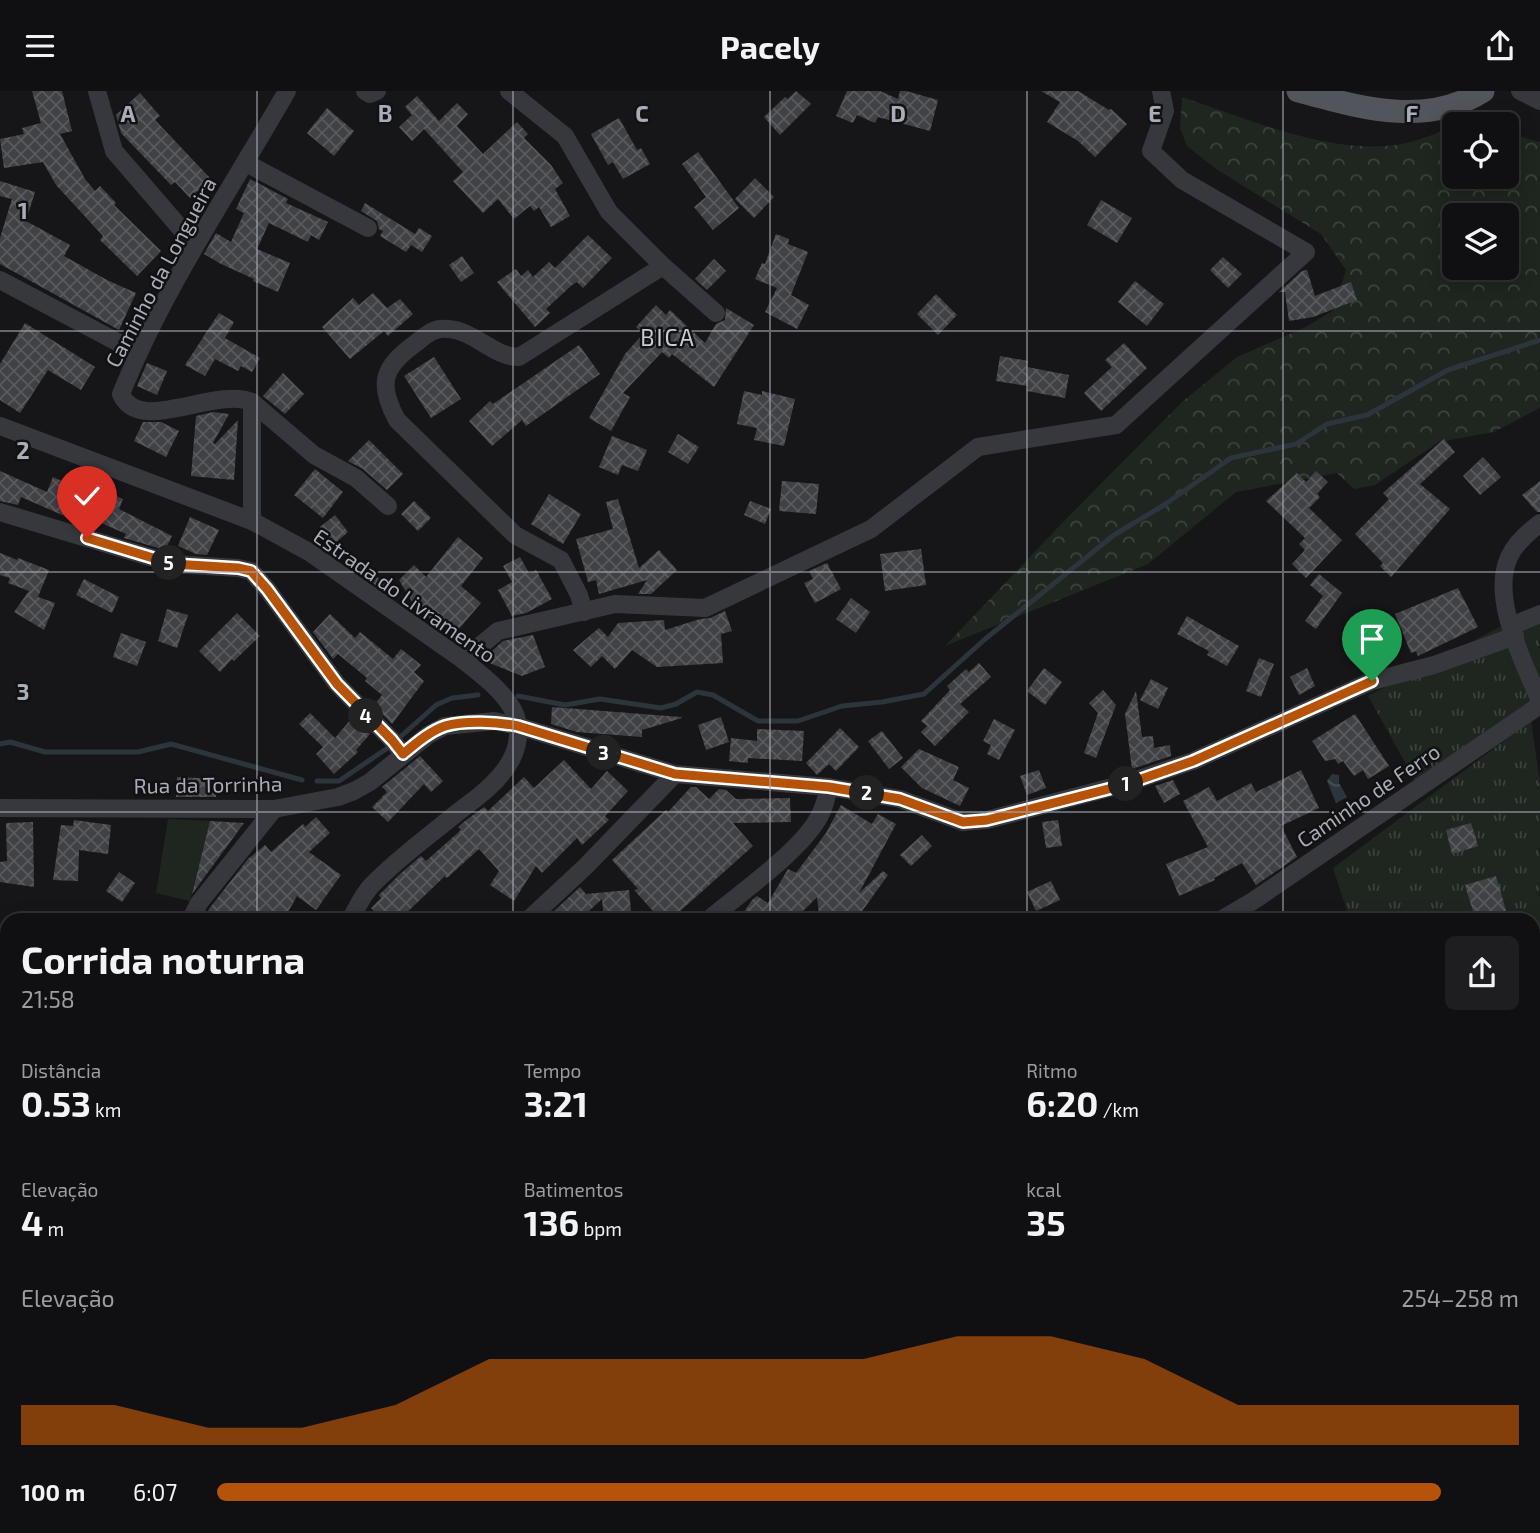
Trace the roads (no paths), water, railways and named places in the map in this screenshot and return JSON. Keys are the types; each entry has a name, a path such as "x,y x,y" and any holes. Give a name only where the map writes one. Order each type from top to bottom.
{"main road":[{"path":"1297,91 1379,111 1399,112 1428,112 1466,100 1483,91"}],"street":[{"path":"97,91 114,151 195,245"},
{"name":"Caminho da Longueira","path":"252,402 241,397 197,402 154,413 137,411 125,403 121,394 138,353 195,245 287,91"},
{"path":"365,91 370,94 377,91"},
{"path":"509,91 565,137 610,212 663,266 716,313"},
{"path":"463,660 499,631 615,604 705,608 871,529 978,447 1116,425 1306,252 1182,180 1151,151 1165,111 1161,91"},
{"path":"1520,91 1540,101"},
{"path":"246,163 368,228"},
{"path":"584,612 561,560 515,535 397,420 387,401 387,371 396,357 434,328 452,328 506,354 519,357 663,266"},
{"path":"0,280 138,353"},
{"path":"252,402 314,455 356,478 388,506"},
{"path":"252,402 252,521"},
{"name":"Estrada do Livramento","path":"0,426 252,521 309,552 484,677 506,701 518,726"},
{"path":"0,512 173,564 251,571 337,684 397,747"},
{"path":"1540,523 1511,551 1505,565 1502,595 1540,703"},
{"name":"Rua da Torrinha","path":"0,808 274,809 338,797 354,791 370,782 397,747 445,726 494,721 675,774 829,787 900,799 963,822 987,820 1124,785 1193,761 1372,681 1434,665 1513,631 1540,614"},
{"name":"Caminho de Ferro","path":"1233,913 1540,703"},
{"path":"354,913 370,887 480,795 504,771 512,758 518,726"},
{"path":"536,913 586,866 675,774"},
{"path":"716,913 797,845 817,821 826,803 829,787"},
{"path":"194,913 274,809"}],"water":[{"path":"1332,774 1339,775 1339,783 1347,797 1336,803 1327,781"}],"waterway":[{"path":"518,696 565,705 600,699 661,708 676,704 697,692 713,695 758,721 798,721 842,706 924,694 984,640 1114,535 1164,505 1231,458 1296,444 1327,424 1367,415 1448,370 1540,340"},
{"path":"317,781 339,781 389,747 436,705 452,698 478,695"},
{"path":"0,744 10,742 45,752 138,752 171,744 302,780"}],"district":[{"name":"BICA","path":"668,337"}]}
